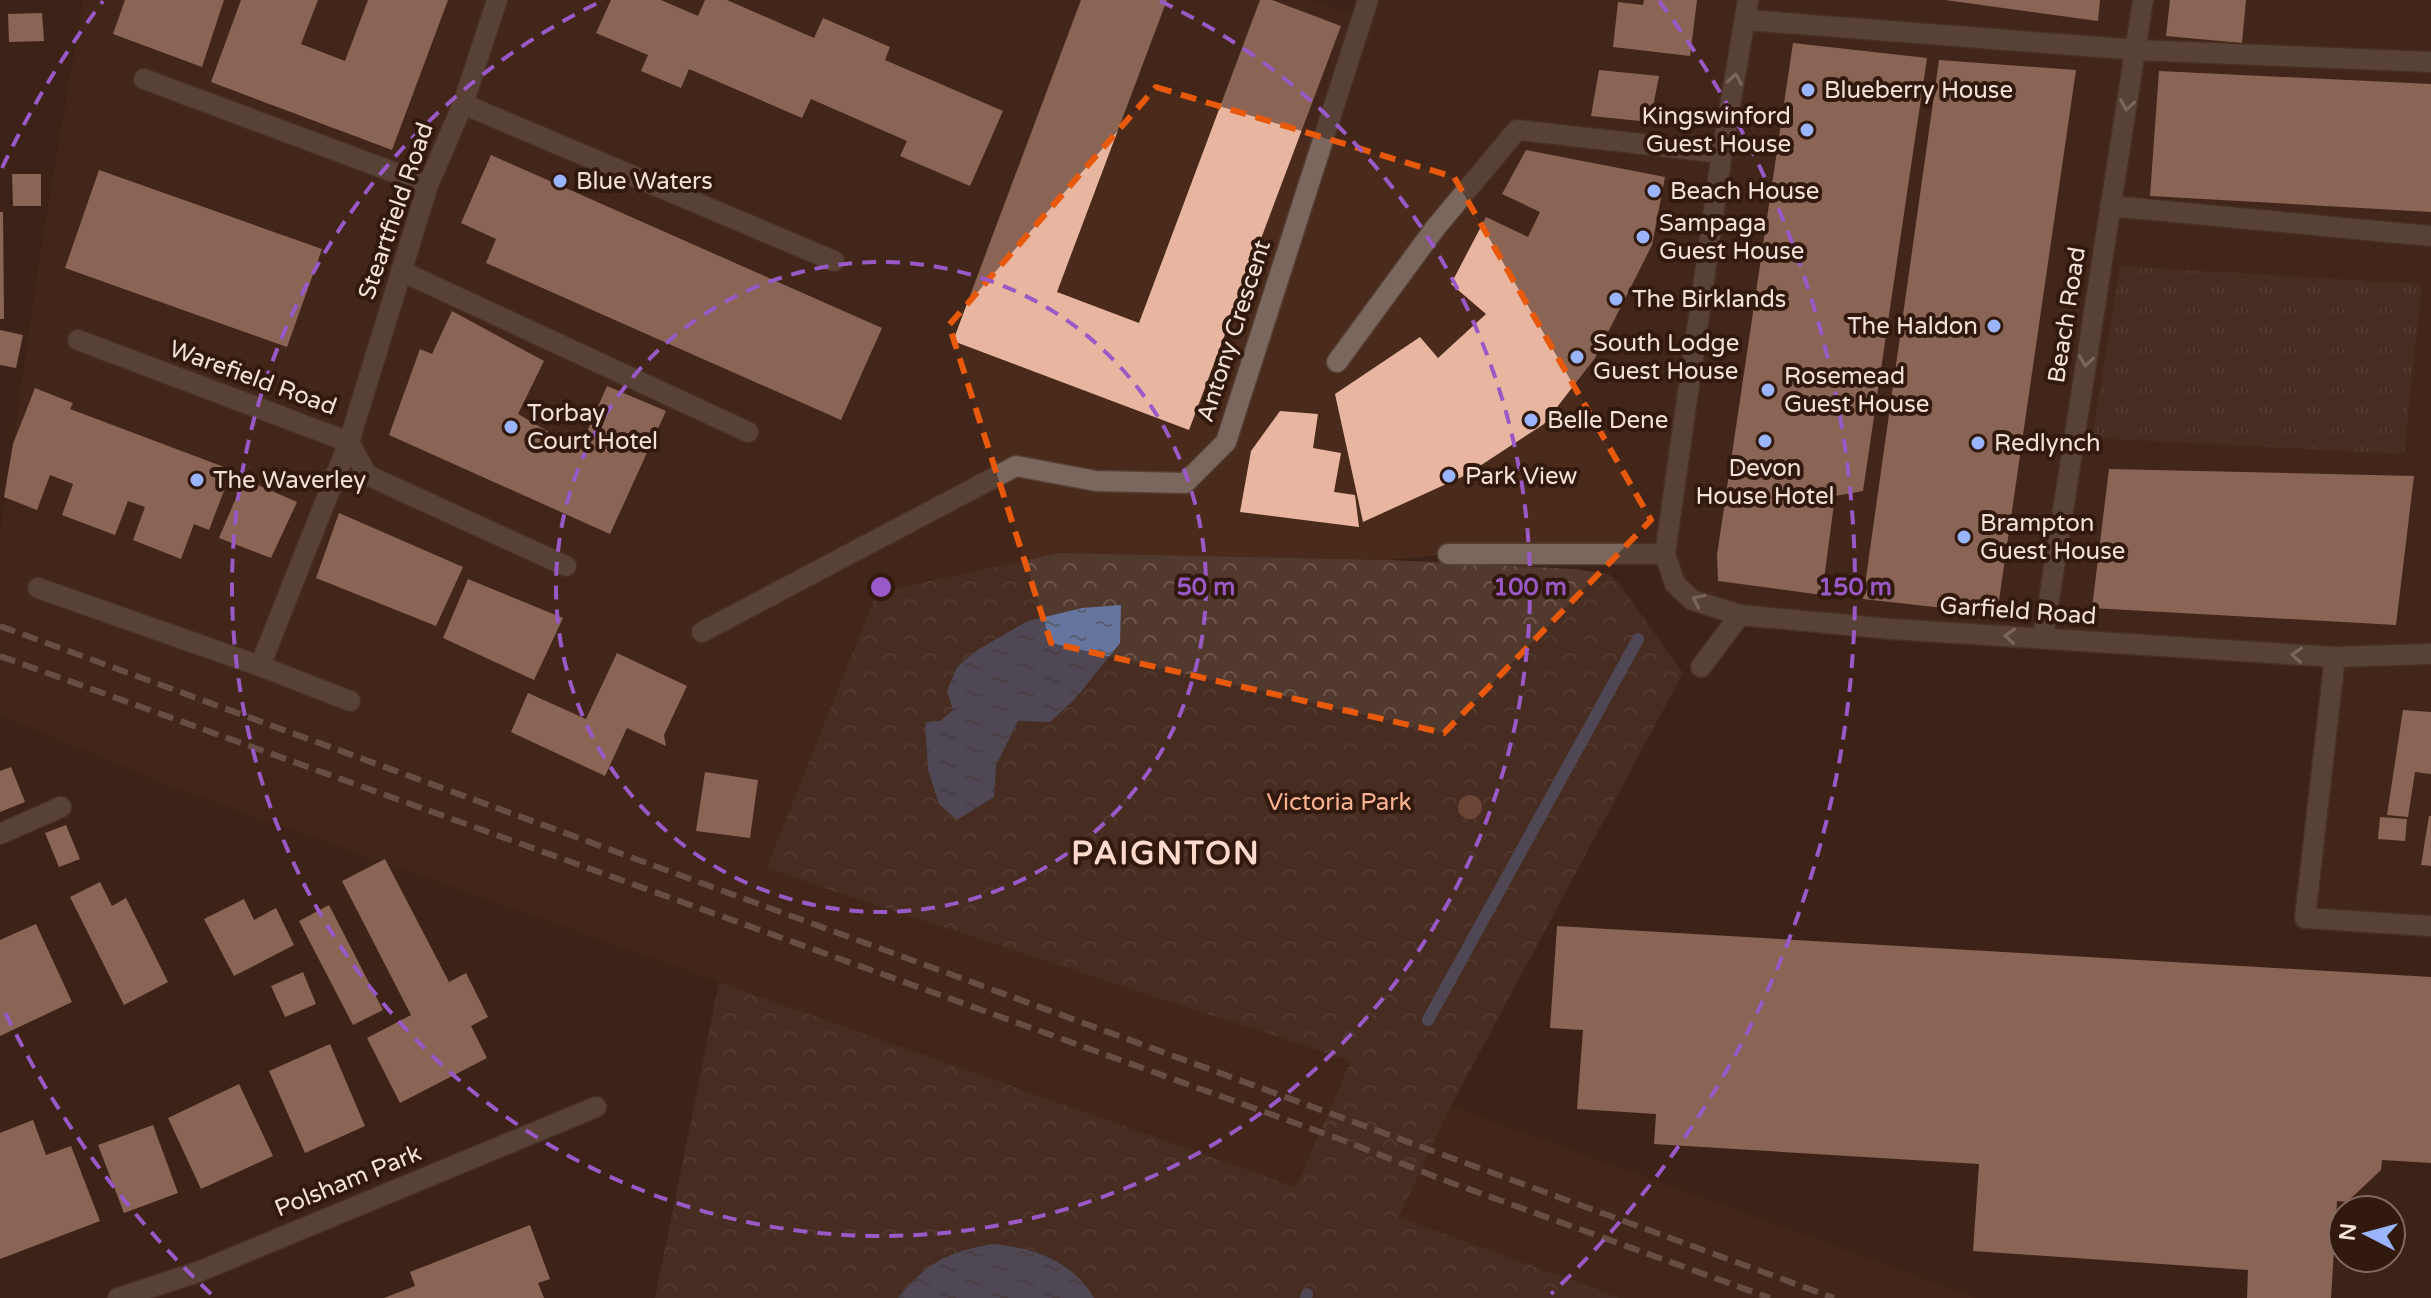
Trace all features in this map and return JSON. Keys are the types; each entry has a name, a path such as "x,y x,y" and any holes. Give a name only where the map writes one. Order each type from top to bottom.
{"street":[{"name":"Steartfield Road","path":"260,666 349,442 428,185 463,104 497,0"},
{"name":"Beach Road","path":"2043,638 2143,0"},
{"name":"Antony Crescent","path":"702,632 1016,466 1096,481 1185,483 1226,442 1360,2"},
{"path":"1448,554 1665,554 1722,153 1747,10 2137,50 2431,62"},
{"path":"144,79 428,185"},
{"path":"463,104 834,261"},
{"path":"1337,362 1436,227 1517,130 1722,153"},
{"path":"2110,206 2431,236"},
{"path":"401,271 748,432"},
{"name":"Warefield Road","path":"78,340 349,442 367,475 566,566"},
{"name":"Garfield Road","path":"1665,554 1675,584 1692,600 1740,615 1891,629 2335,657 2431,654"},
{"path":"38,588 350,701"},
{"path":"1701,667 1740,615"},
{"path":"2335,657 2305,918 2431,926"},
{"path":"0,834 61,807"},
{"name":"Polsham Park","path":"118,1298 198,1272 596,1107"}],"highlighted area":[{"path":"1156,87 1454,177 1651,520 1444,733 1051,643 949,325"}],"shaded area":[{"path":"83,0 1309,0 1359,18 1366,0 2431,0 2431,926 2305,918 2335,658 1891,629 1692,600 1664,554 1448,554 1390,560 1060,553 1352,1061 1295,1187 175,788 0,715 0,533 39,263"},
{"path":"1451,1106 1977,1298 1621,1298 1398,1217"}],"green space":[{"path":"2120,266 2422,284 2404,454 2092,438"},
{"name":"Victoria Park","path":"1060,553 1390,560 1573,569 1609,574 1620,585 1683,673 1451,1106 1399,1217 1621,1298 655,1298 719,982 1296,1187 1351,1061 767,867 877,592"}],"water":[{"path":"1121,605 1120,643 1075,699 1050,722 1018,721 996,765 994,797 957,820 939,804 928,770 925,722 940,721 953,710 947,691 957,667 977,650 1028,621 1082,608"},
{"path":"992,1244 1022,1248 1050,1258 1075,1274 1094,1298 898,1298 918,1276 939,1261"}],"building":[{"path":"125,0 224,0 202,67 113,34"},
{"path":"241,0 318,0 301,44 345,61 368,0 448,0 392,150 211,82"},
{"path":"611,0 661,0 698,16 705,0 727,0 814,38 823,18 890,47 885,60 1003,111 970,186 900,156 907,141 811,99 802,118 689,69 681,88 641,71 648,55 596,33"},
{"path":"1081,0 1167,0 1057,292 1139,323 1260,0 1272,0 1341,26 1189,430 953,341"},
{"path":"1644,0 1697,0 1690,56 1613,47 1618,2 1643,5"},
{"path":"1945,0 2100,0 2098,21"},
{"path":"2170,0 2246,0 2242,43 2166,36"},
{"path":"42,13 44,41 9,42 8,14"},
{"path":"1793,43 1927,58 1863,491 1835,496 1822,595 1718,581 1717,555"},
{"path":"1939,60 2076,70 1997,614 1863,599"},
{"path":"1599,70 1659,76 1650,122 1591,116"},
{"path":"2159,71 2431,84 2431,212 2150,196"},
{"path":"1526,150 1665,177 1652,245 1595,358 1544,424 1466,475 1363,522 1335,394 1420,337 1438,358 1486,314 1451,284 1486,217 1528,237 1540,212 1502,194"},
{"path":"491,155 882,328 841,420 486,263 496,239 461,223"},
{"path":"99,170 322,249 287,347 65,268"},
{"path":"12,174 41,174 41,206 13,206"},
{"path":"0,212 3,212 4,319 0,319"},
{"path":"452,311 544,361 518,414 579,450 607,386 666,411 610,534 389,435 420,349 432,354"},
{"path":"0,330 23,335 16,368 0,365"},
{"path":"35,388 73,403 70,409 232,470 209,530 194,524 181,559 133,540 145,507 128,501 115,535 62,515 73,484 50,475 37,510 4,497 13,444"},
{"path":"1280,411 1318,414 1313,448 1341,453 1334,492 1355,495 1359,527 1240,512 1251,451"},
{"path":"2109,469 2414,476 2396,625 2092,608"},
{"path":"244,479 297,502 271,558 219,538"},
{"path":"339,513 463,567 436,626 316,578"},
{"path":"468,579 563,618 534,680 443,638"},
{"path":"617,653 687,686 664,735 666,746 627,728 605,776 511,732 528,693 586,719"},
{"path":"2403,710 2431,712 2431,774 2415,772 2408,817 2387,815"},
{"path":"11,767 25,802 0,812 0,771"},
{"path":"705,772 758,780 750,838 696,831"},
{"path":"2431,816 2431,866 2421,865"},
{"path":"2380,817 2407,819 2405,841 2378,839"},
{"path":"66,825 80,859 59,867 45,833"},
{"path":"385,859 449,982 466,973 488,1017 471,1026 487,1058 400,1103 367,1038 411,1015 342,881"},
{"path":"100,882 112,906 126,898 168,982 124,1005 70,897"},
{"path":"244,899 254,920 276,908 294,945 234,976 204,919"},
{"path":"329,905 383,1010 353,1025 299,921"},
{"path":"36,924 72,1002 0,1036 0,940"},
{"path":"1557,926 2431,977 2431,1163 2382,1160 2381,1170 2356,1194 2327,1194 2327,1274 2332,1274 2331,1298 2247,1298 2248,1270 1973,1251 1979,1164 1654,1144 1656,1114 1577,1109 1583,1030 1550,1028"},
{"path":"303,972 316,1004 285,1017 271,986"},
{"path":"330,1044 365,1126 305,1153 269,1071"},
{"path":"239,1084 273,1156 201,1189 168,1118"},
{"path":"33,1120 46,1155 71,1146 100,1221 0,1259 0,1133"},
{"path":"153,1125 178,1193 124,1213 98,1145"},
{"path":"530,1225 550,1279 538,1283 544,1298 384,1298 415,1286 410,1272"}],"waterway":[{"path":"1428,1020 1638,639"},
{"path":"1306,1298 1307,1294"}],"railway":[{"path":"0,626 1834,1298"},
{"path":"0,656 1345,1141 1770,1298"}],"place":[{"name":"Blueberry House","path":"1808,90"},
{"name":"Kingswinford Guest House","path":"1807,130"},
{"name":"Blue Waters","path":"560,181"},
{"name":"Beach House","path":"1654,191"},
{"name":"Sampaga Guest House","path":"1643,237"},
{"name":"The Birklands","path":"1616,299"},
{"name":"The Haldon","path":"1994,326"},
{"name":"South Lodge Guest House","path":"1577,357"},
{"name":"Rosemead Guest House","path":"1768,390"},
{"name":"Belle Dene","path":"1531,420"},
{"name":"Torbay Court Hotel","path":"511,427"},
{"name":"Devon House Hotel","path":"1765,441"},
{"name":"Redlynch","path":"1978,443"},
{"name":"Park View","path":"1449,476"},
{"name":"The Waverley","path":"197,480"},
{"name":"Brampton Guest House","path":"1964,537"}],"district":[{"name":"PAIGNTON","path":"1166,854"}]}
